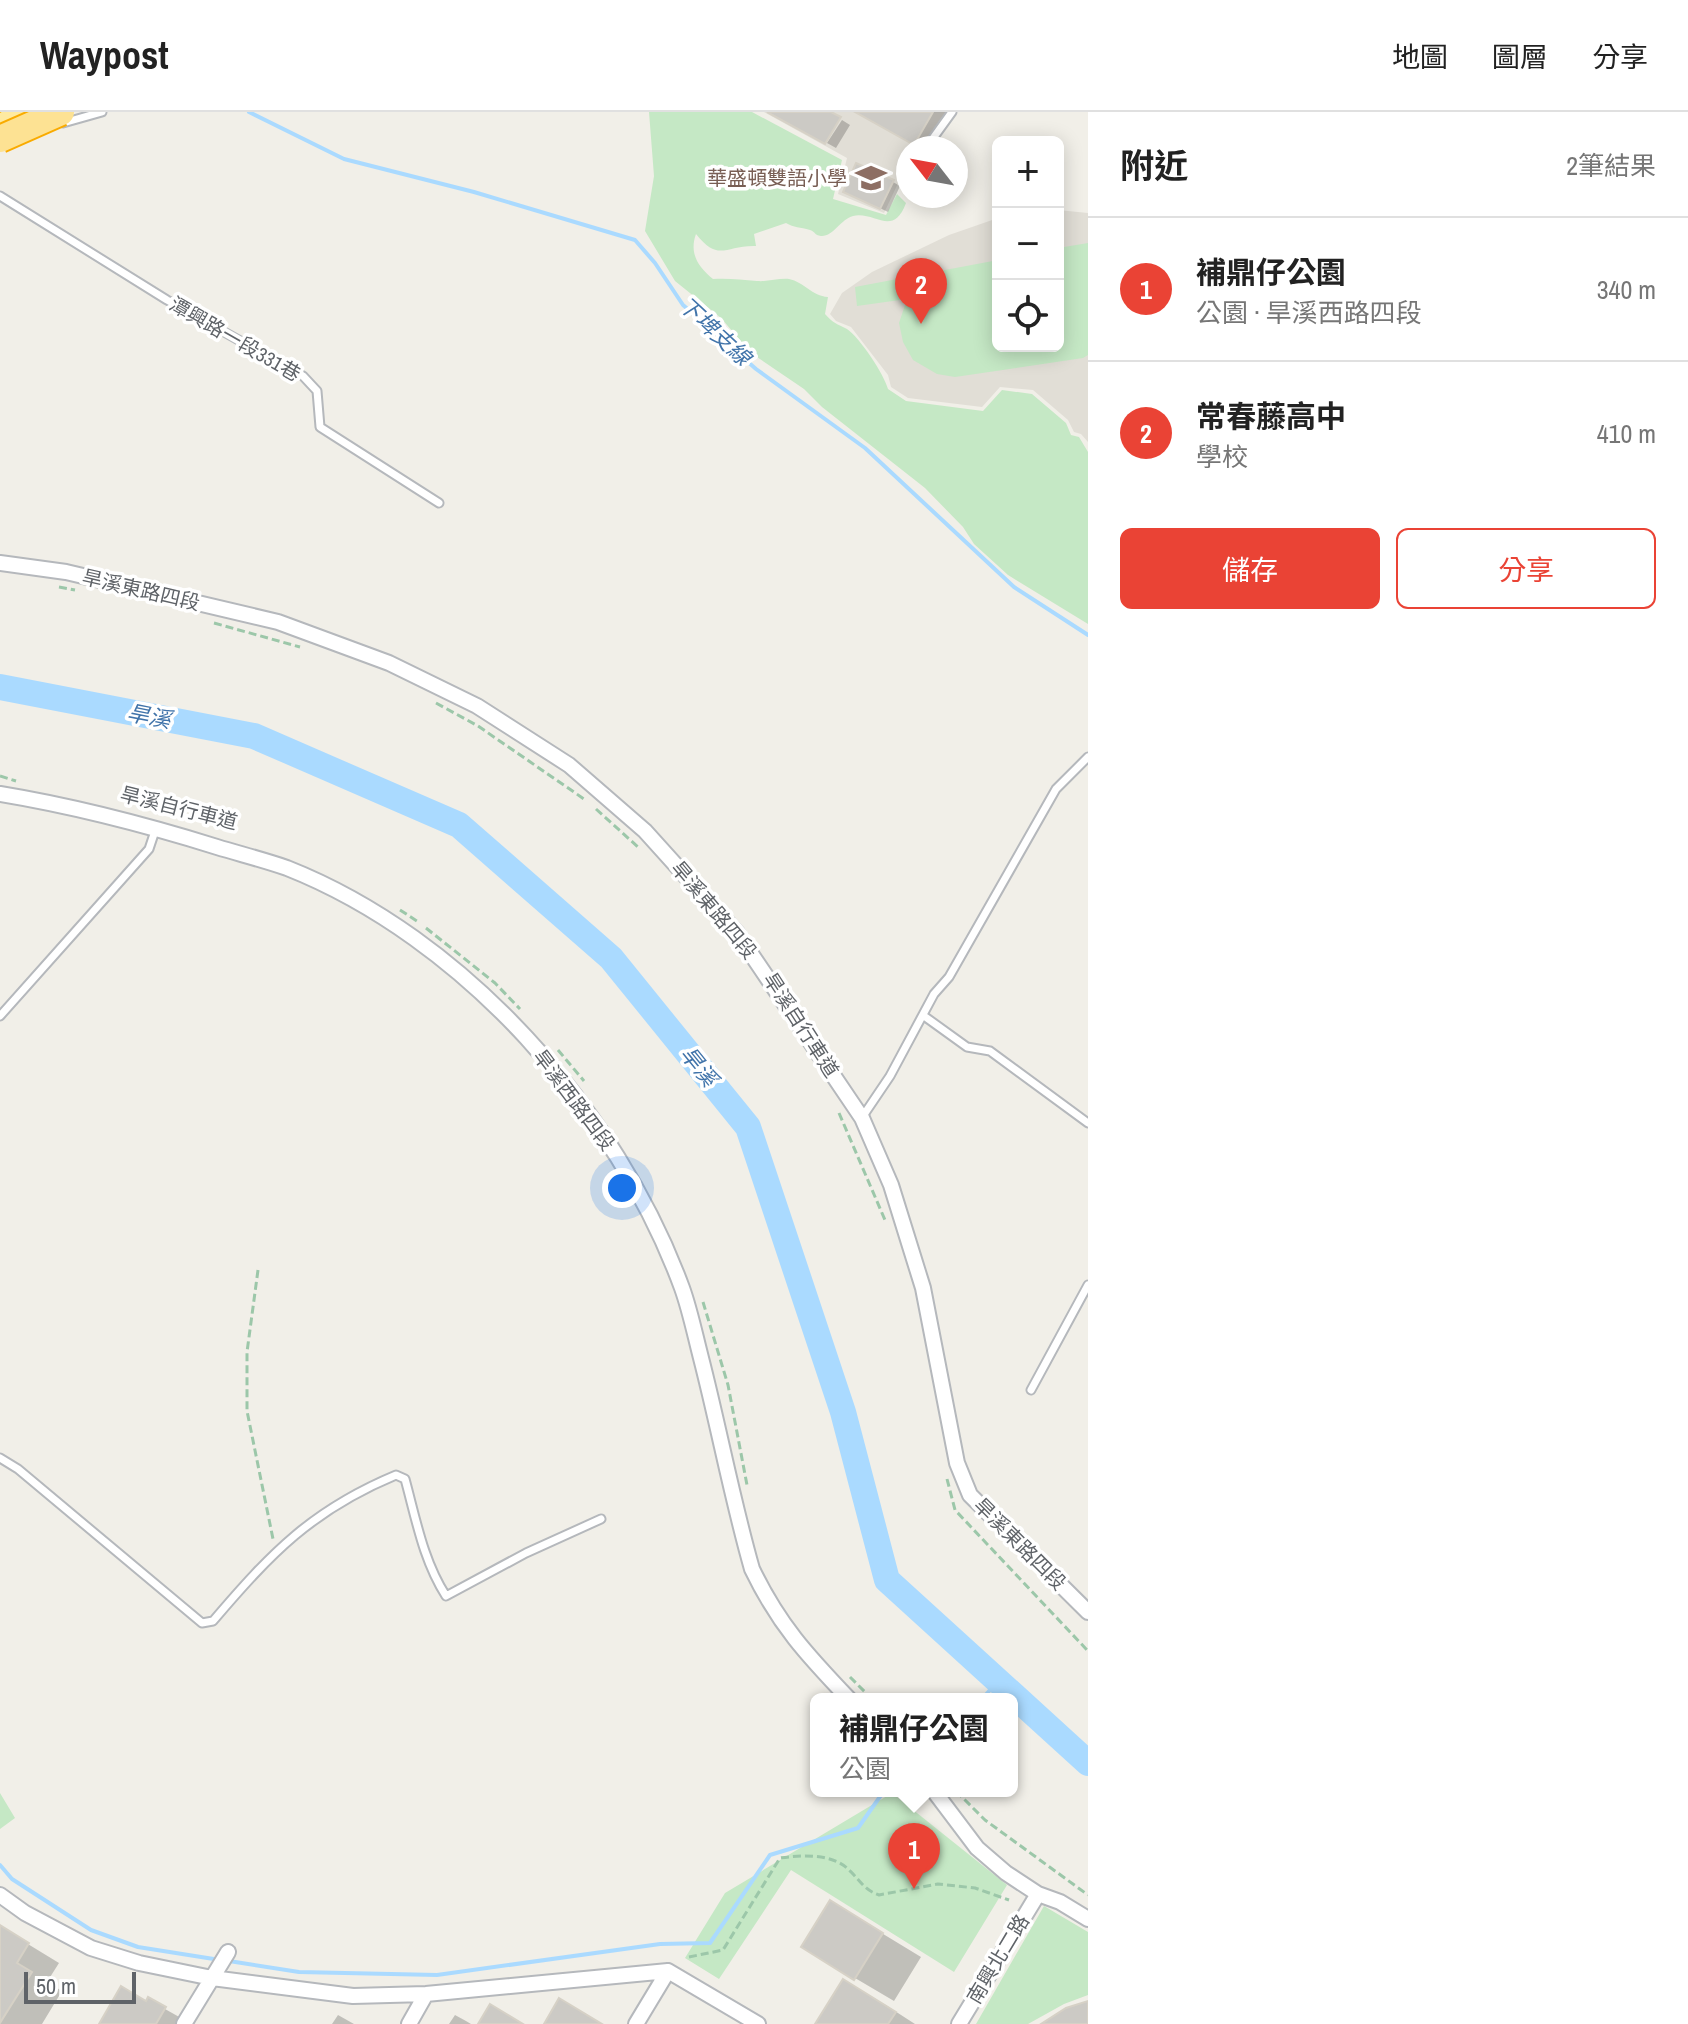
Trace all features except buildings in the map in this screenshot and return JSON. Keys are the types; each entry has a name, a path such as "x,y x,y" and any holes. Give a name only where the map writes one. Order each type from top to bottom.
{"highway":[{"path":"0,139 60,112"},
{"path":"0,127 26,122"}],"street":[{"path":"0,150 26,122 60,112"},
{"name":"旱溪東路四段","path":"0,563 66,572 278,622 389,663 477,706 569,765 645,831 737,933 862,1118 891,1185 923,1288 957,1463 970,1495 1088,1612"},
{"name":"旱溪西路四段","path":"0,794 156,828 286,868 401,929 442,957 483,993 565,1083 628,1173 660,1233 683,1291 752,1569 764,1595 799,1647 843,1693"},
{"path":"939,1797 977,1848 1006,1873 1038,1894 1060,1902 1088,1919"},
{"name":"南興北二路","path":"959,2024 1038,1894"},
{"path":"0,1895 25,1913 91,1948 139,1963 212,1978 353,1996 426,1994 668,1971 758,2024"},
{"path":"184,2024 228,1952"},
{"path":"636,2024 668,1971"},
{"path":"409,2024 426,1994"}],"lane":[{"path":"26,122 102,112"},
{"path":"935,136 952,112"},
{"name":"潭興路一段331巷","path":"0,196 167,300 253,345 303,376 317,391 320,427 439,503"},
{"path":"862,1118 934,994 949,977 1056,789 1088,757"},
{"path":"0,1016 149,849 156,828"},
{"path":"924,1016 967,1047 990,1051 1088,1123"},
{"path":"1031,1390 1088,1285"},
{"path":"0,1458 18,1469 202,1623 213,1621 275,1551 318,1516 356,1491 396,1475 405,1479 421,1545 434,1578 446,1596 526,1553 601,1519"}],"path":[{"path":"52,585 81,592"},
{"path":"212,623 305,648"},
{"path":"426,698 478,726 584,799"},
{"path":"0,776 24,784"},
{"path":"595,808 647,855"},
{"path":"399,910 449,944 495,983 527,1017"},
{"path":"558,1050 586,1085"},
{"path":"838,1111 889,1229"},
{"path":"258,1270 247,1352 247,1411 275,1551"},
{"path":"701,1295 728,1385 748,1493"},
{"path":"943,1466 955,1510 1088,1651"},
{"path":"850,1677 866,1693"},
{"path":"962,1797 985,1820 1088,1895"},
{"path":"689,1957 723,1950 780,1858 804,1855 842,1863 860,1884 879,1895 938,1884 975,1888 1009,1900"}],"shaded area":[{"name":"華盛頓雙語小學","path":"764,112 946,112 930,136 896,136 896,188 884,213 838,194 847,158"},
{"path":"1064,211 1088,213 1088,442 1033,390 1000,387 982,407 908,398 891,387 888,375 851,327 836,321 830,314 842,293 872,272 949,235 992,220 992,352 1064,352"}],"green space":[{"path":"649,112 752,112 842,160 833,199 886,215 896,196 896,208 904,208 895,219 889,221 853,216 825,236 786,223 754,234 756,246 723,250 711,248 696,234 694,253 703,270 713,279 789,279 828,297 825,314 852,334 877,366 888,389 906,401 983,411 1002,390 1032,394 1066,423 1071,435 1079,437 1088,452 1088,624 1008,575 974,544 963,527 925,488 822,407 804,389 751,353 721,318 675,281 645,231 654,176"},
{"path":"1088,243 1088,355 1083,358 955,377 937,374 913,360 903,342 899,323 907,299 857,306 855,287 992,261 992,352 1064,352 1064,247"},
{"path":"0,1793 15,1818 0,1829"},
{"path":"885,1797 897,1797 1007,1885 954,1972 791,1870 719,1979 685,1958 725,1893"},
{"path":"1044,1906 1088,1932 1088,1995 1028,2024 976,2024"}],"waterway":[{"name":"下埤支線","path":"249,112 344,159 474,192 635,240 655,263 683,305 756,369 865,448 1014,587 1088,635"},
{"name":"旱溪","path":"0,687 254,736 459,825 611,958 748,1127 843,1412 887,1580 1011,1693"},
{"path":"987,1693 998,1681"},
{"name":"旱溪","path":"1018,1699 1088,1763"},
{"path":"229,1961 299,1972 437,1975 660,1944 710,1943 770,1855 858,1828 880,1797"},
{"path":"0,1865 12,1879 91,1930 138,1947 220,1960"}],"place":[{"name":"華盛頓雙語小學","path":"871,178"},
{"name":"常春藤高中","path":"921,324"},
{"name":"補鼎仔公園","path":"914,1889"}]}
